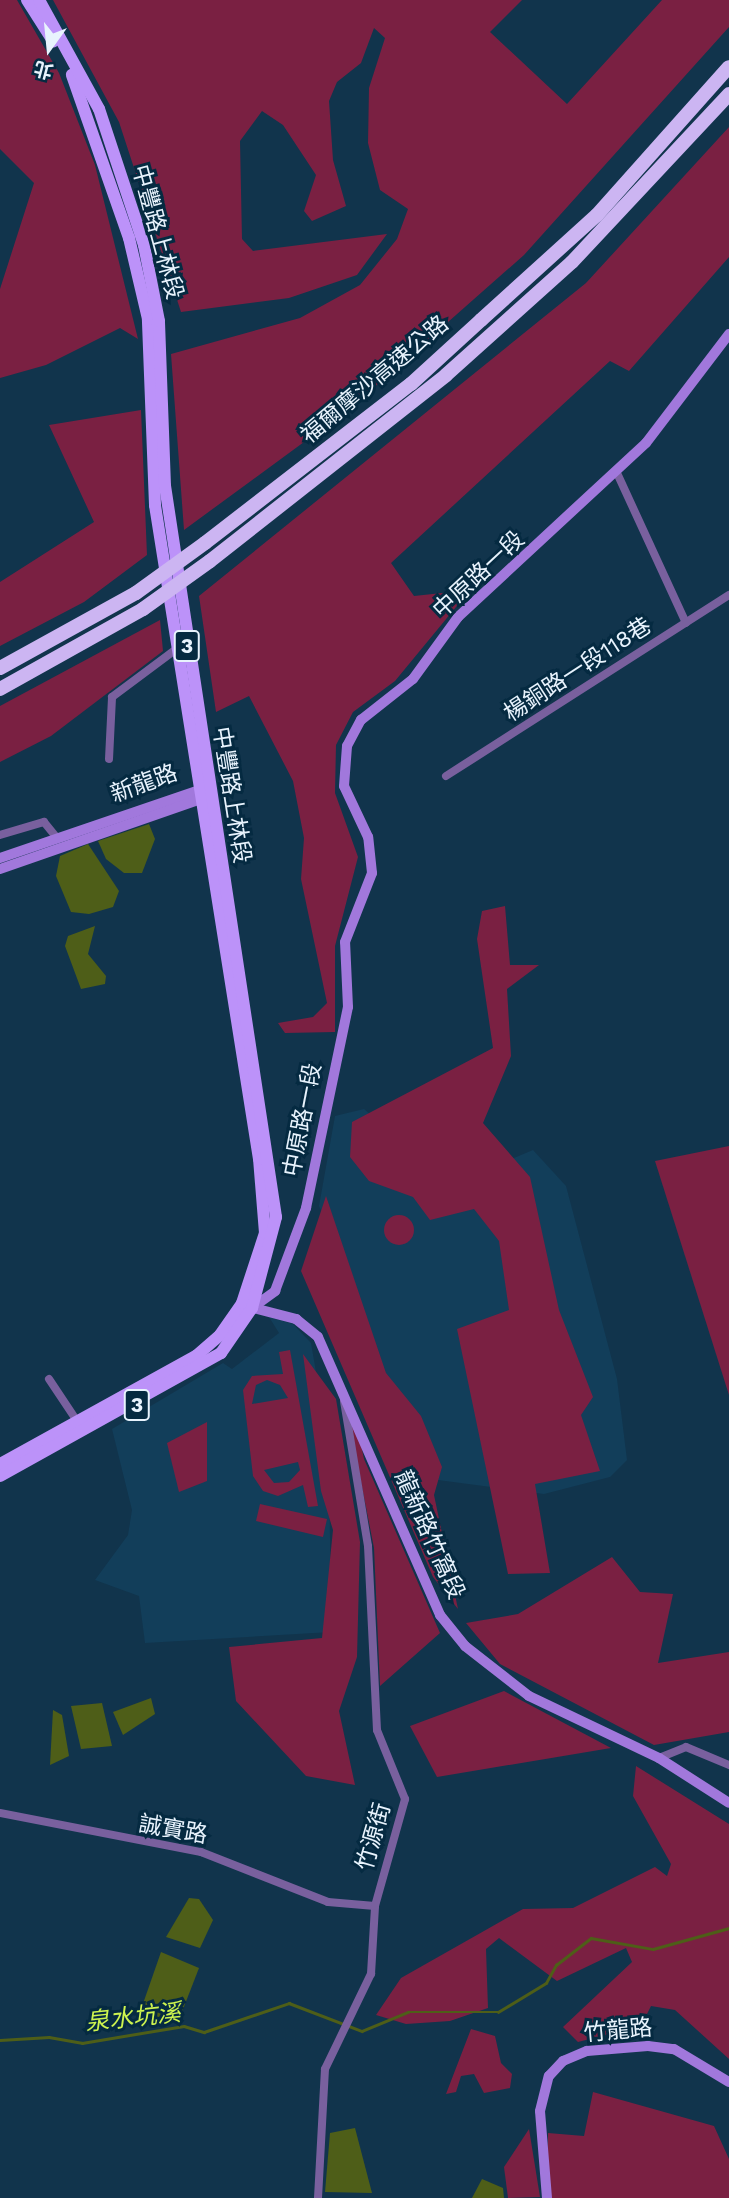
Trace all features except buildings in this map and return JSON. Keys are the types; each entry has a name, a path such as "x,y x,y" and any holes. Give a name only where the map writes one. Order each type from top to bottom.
{"highway":[{"name":"福爾摩沙高速公路","path":"0,668 136,593 205,543 471,329 597,215 729,67"},
{"name":"福爾摩沙高速公路","path":"0,689 144,609 210,561 424,393 562,271 729,94"}],"main road":[{"name":"中豐路上林段","path":"0,1476 201,1368 220,1353 247,1306 276,1217 175,650 155,505 153,378 142,284 88,109 27,0"},
{"name":"中豐路上林段","path":"39,0 99,109 144,246 159,321 165,486 202,791"},
{"name":"中豐路上林段","path":"0,1464 196,1356 247,1306"}],"street":[{"name":"中原路一段","path":"247,1306 275,1291 306,1208 348,1007 345,942 372,873 368,837 344,786 347,746 360,720 413,678 458,617 617,473 729,334"},
{"path":"617,473 686,623"},
{"name":"楊銅路一段118巷","path":"446,776 729,595"},
{"path":"109,759 112,697 175,650"},
{"name":"新龍路","path":"0,858 202,791"},
{"name":"新龍路","path":"0,869 202,791"},
{"path":"0,835 44,822 57,838"},
{"name":"龍新路竹窩段","path":"247,1306 309,1327 344,1398 440,1615 465,1646 529,1696 659,1758 729,1803"},
{"path":"49,1380 77,1421"},
{"name":"竹源街","path":"318,2198 325,2069 344,2028 351,2021 374,1960 375,1906 405,1799 377,1730 368,1546 344,1398"},
{"path":"659,1758 686,1747 729,1765"},
{"name":"誠實路","path":"0,1813 201,1852 328,1902 375,1906"},
{"name":"竹龍路","path":"547,2198 540,2111 549,2076 563,2061 587,2051 648,2046 674,2049 729,2082"}],"shaded area":[{"path":"0,0 17,0 59,73 95,165 138,339 120,328 46,365 0,378 0,289 34,183 0,149"},
{"path":"53,0 522,0 490,32 567,104 662,0 729,0 729,27 524,255 353,406 184,530 171,354 300,318 360,285 397,239 408,209 380,190 368,143 369,88 385,38 374,28 361,63 337,82 329,101 333,160 346,206 312,221 304,211 316,175 283,125 262,111 240,141 242,239 253,251 387,234 357,275 289,298 181,312 119,122"},
{"path":"729,127 729,257 629,371 610,361 391,563 414,596 470,590 395,681 353,712 336,745 335,793 358,857 335,946 335,1032 285,1033 278,1023 313,1017 327,1003 301,879 304,838 293,781 249,696 216,712 199,596 586,283"},
{"path":"141,410 147,555 84,602 0,646 0,582 94,522 49,425"},
{"path":"160,620 163,651 51,736 0,762 0,706"},
{"path":"149,824 155,839 142,873 124,873 106,859 98,841"},
{"path":"88,844 119,891 113,907 89,914 71,912 56,876 60,856"},
{"path":"505,906 510,965 539,965 507,989 511,1056 483,1123 530,1177 559,1310 593,1397 581,1415 600,1471 535,1484 550,1573 508,1574 457,1329 509,1310 499,1241 474,1209 430,1220 413,1197 369,1181 350,1157 352,1122 493,1048 477,939 482,911"},
{"path":"95,926 88,954 106,976 105,984 81,989 65,946 68,936"},
{"path":"364,1109 452,1184 533,1150 566,1186 617,1379 627,1460 610,1477 544,1494 438,1480 387,1414 336,1242 319,1206 335,1116"},
{"path":"729,1146 729,1395 655,1161"},
{"path":"326,1196 386,1373 421,1416 442,1467 434,1495 458,1609 433,1577 301,1271"},
{"path":"399,1215 405,1216 413,1224 413,1236 405,1244 399,1245 393,1244 385,1236 384,1230 385,1224 393,1216"},
{"path":"269,1317 293,1324 311,1343 329,1448 331,1632 145,1643 139,1596 95,1580 128,1535 132,1510 112,1429 223,1363 232,1369 279,1333"},
{"path":"290,1350 318,1506 308,1507 303,1485 278,1496 263,1491 253,1476 243,1390 252,1376 283,1374 279,1352","holes":["267,1380 280,1385 288,1398 252,1404 256,1385","298,1462 300,1470 289,1482 274,1483 264,1470"]},
{"path":"303,1354 336,1399 360,1542 357,1657 339,1711 355,1785 306,1776 236,1701 229,1647 322,1638 333,1530 321,1491"},
{"path":"207,1422 207,1481 179,1492 167,1443"},
{"path":"350,1426 358,1430 364,1459 440,1633 380,1686 374,1548"},
{"path":"260,1504 327,1519 323,1537 256,1521"},
{"path":"612,1557 640,1592 673,1594 658,1663 729,1652 729,1732 654,1745 500,1664 466,1623 518,1614"},
{"path":"504,1691 611,1748 437,1777 410,1726"},
{"path":"151,1698 155,1714 123,1735 113,1712"},
{"path":"102,1703 112,1746 81,1749 71,1706"},
{"path":"53,1710 62,1715 69,1756 50,1765"},
{"path":"636,1766 729,1824 729,2059 675,2010 651,2006 641,2026 578,2042 563,2027 632,1962 626,1948 557,1981 499,1938 486,1949 488,2008 450,2021 406,2024 376,2015 401,1978 523,1909 573,1908 655,1867 667,1876 671,1864 633,1796"},
{"path":"189,1898 199,1899 213,1920 200,1948 166,1937"},
{"path":"161,1952 199,1968 180,2017 138,2018"},
{"path":"471,2029 495,2036 501,2063 512,2074 510,2088 484,2093 474,2074 461,2076 456,2092 446,2094"},
{"path":"593,2092 714,2126 729,2159 729,2198 547,2198 548,2133 584,2136"},
{"path":"355,2128 372,2193 325,2192 330,2133"},
{"path":"529,2129 540,2197 508,2198 504,2167"},
{"path":"482,2179 503,2188 504,2198 472,2198"}],"waterway":[{"name":"泉水坑溪","path":"0,2040 49,2037 82,2043 184,2026 204,2032 289,2003 362,2031 408,2012 498,2012 546,1983 556,1965 591,1938 653,1949 729,1928"}]}
